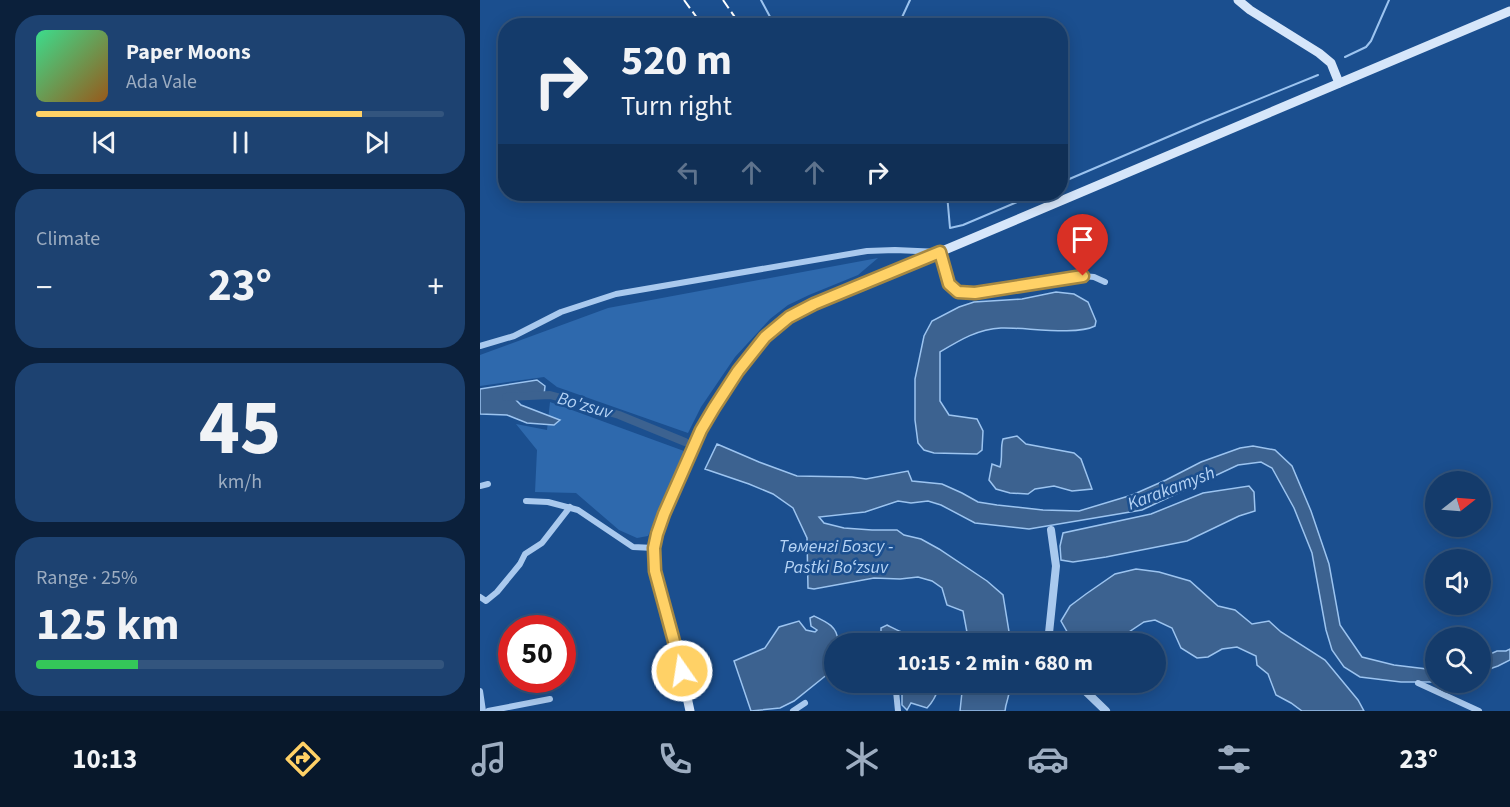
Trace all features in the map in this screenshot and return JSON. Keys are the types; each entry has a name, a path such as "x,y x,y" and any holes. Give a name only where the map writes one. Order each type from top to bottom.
{"main road":[{"path":"1238,0 1347,74 1357,75"},
{"path":"1068,198 1510,11"},
{"path":"1331,63 1339,83"},
{"path":"690,711 677,651 655,571 654,548 664,514 701,430 738,371 765,337 782,322 806,308 1060,201"}],"street":[{"path":"480,346 514,336 561,312 616,294 867,252 895,250 940,252 949,284 958,292 975,293 1083,276 1094,277 1105,282"},
{"path":"480,486 488,484"},
{"path":"526,501 548,502 579,510 633,547 654,548"},
{"path":"480,597 486,601 497,592 520,564 525,554 542,543 570,507"},
{"path":"1049,633 1056,566 1051,530"},
{"path":"1418,683 1479,711"},
{"path":"480,692 485,711 550,699"},
{"path":"896,693 898,711"},
{"path":"1087,693 1106,711"},
{"path":"793,711 805,703"}],"shaded area":[{"path":"878,258 858,275 788,305 770,319 735,357 701,407 688,433 557,387 544,377 480,386 480,355 608,308"},
{"path":"550,402 684,451 648,536 637,538 619,530 576,493 535,492 537,450 516,424 547,430"}],"water":[{"path":"1056,292 1074,294 1088,302 1096,321 1095,326 1063,331 1011,328 985,330 940,352 940,401 949,415 977,419 983,431 982,450 977,454 934,453 924,450 918,443 915,420 915,379 924,336 932,321 974,302 1022,299"},
{"path":"537,380 545,386 544,395 517,394 516,400 521,405 560,420 554,425 527,423 507,415 480,414 480,389"},
{"path":"1017,436 1026,444 1074,453 1081,459 1092,489 1072,491 1054,486 1035,489 1028,494 996,489 989,480 992,464 1000,467 1003,439"},
{"path":"717,444 797,476 866,479 908,471 912,481 942,484 978,502 1043,510 1079,511 1132,495 1201,462 1240,448 1253,446 1275,450 1292,466 1311,511 1329,564 1340,625 1362,657 1394,665 1425,669 1425,682 1401,682 1360,677 1344,667 1332,650 1326,630 1312,553 1294,508 1272,468 1261,462 1238,465 1142,510 1029,529 975,523 941,505 928,501 911,503 898,501 865,512 819,517 824,523 844,528 897,530 939,549 987,581 1003,595 1009,633 967,633 963,611 947,605 942,588 932,581 918,577 874,578 814,589 808,588 807,538 793,508 773,494 705,469"},
{"path":"1249,486 1254,492 1255,511 1239,516 1187,541 1073,562 1061,560 1060,546 1063,533 1151,514 1203,493"},
{"path":"1136,569 1159,572 1190,581 1218,606 1235,610 1252,624 1269,621 1281,632 1325,660 1358,700 1364,711 1302,711 1276,695 1268,674 1257,665 1256,656 1237,647 1222,649 1208,657 1197,658 1181,648 1172,628 1155,620 1144,622 1128,633 1068,633 1061,621 1070,606 1115,574"},
{"path":"814,616 827,623 836,633 824,633 824,677 794,701 780,708 751,711 734,661 765,648 779,627 799,621 806,630 815,632 817,630 811,626 810,618"},
{"path":"887,625 904,633 881,633 881,628"},
{"path":"1510,649 1510,660 1491,668 1491,654"},
{"path":"902,693 936,693 927,708 911,703 907,710 902,705"},
{"path":"962,693 1009,693 1005,711 960,711"}],"waterway":[{"path":"761,0 771,18"},
{"path":"902,18 910,0"},
{"path":"1345,57 1366,47 1371,41 1389,0"},
{"path":"1068,180 1318,75"},
{"path":"948,201 950,228 963,225 1020,201"},
{"name":"Bo'zsuv","path":"506,397 550,395 565,399"},
{"name":"Bo'zsuv","path":"585,405 619,415 685,442"}],"railway":[{"path":"684,0 697,18"},
{"path":"723,0 735,18"}],"route":[{"path":"682,671 655,571 654,548 657,534 701,430 738,371 765,337 782,322 806,308 940,252 949,284 958,292 975,293 1083,276"}],"water label":[{"name":"Karakamysh","path":"1171,488"},
{"name":"Төменгі Бозсу - Pastki Boʻzsuv","path":"836,556"}]}
